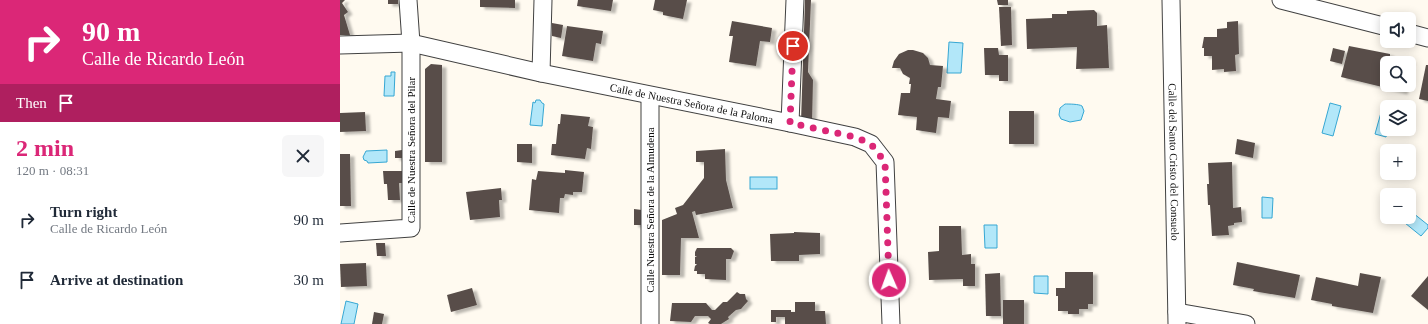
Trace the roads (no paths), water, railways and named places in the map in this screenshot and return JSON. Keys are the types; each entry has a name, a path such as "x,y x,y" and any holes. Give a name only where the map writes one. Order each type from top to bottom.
{"street":[{"name":"Calle de Nuestra Señora del Pilar","path":"340,233 411,228 411,43 408,0"},
{"path":"541,73 543,0"},
{"path":"790,123 795,0"},
{"name":"Calle del Santo Cristo del Consuelo","path":"1171,0 1177,318"},
{"path":"1281,0 1380,25"},
{"path":"1416,35 1428,38"},
{"name":"Calle de Nuestra Señora de la Paloma","path":"340,45 411,43 541,73 855,137 871,144 885,162 891,324"},
{"name":"Calle Nuestra Señora de la Almudena","path":"650,96 650,324"},
{"path":"1177,318 1246,324"}],"water":[{"path":"949,42 963,43 961,73 947,73"},
{"path":"391,72 395,72 394,96 384,96 385,76 391,76"},
{"path":"536,100 540,100 544,104 542,126 530,125 533,102 535,103"},
{"path":"1330,103 1341,106 1333,136 1322,133"},
{"path":"1065,104 1076,104 1082,106 1084,111 1081,120 1070,122 1061,119 1059,115 1060,108"},
{"path":"1380,116 1380,135 1375,134"},
{"path":"387,150 387,162 368,163 364,160 363,157 366,151"},
{"path":"750,177 777,177 777,189 750,189"},
{"path":"1262,197 1273,198 1272,218 1262,218"},
{"path":"1416,215 1428,225 1428,228 1421,236 1406,224 1416,224"},
{"path":"984,225 997,225 997,248 985,248"},
{"path":"1034,276 1048,276 1048,294 1034,293"},
{"path":"346,301 358,304 354,324 341,324"}]}
